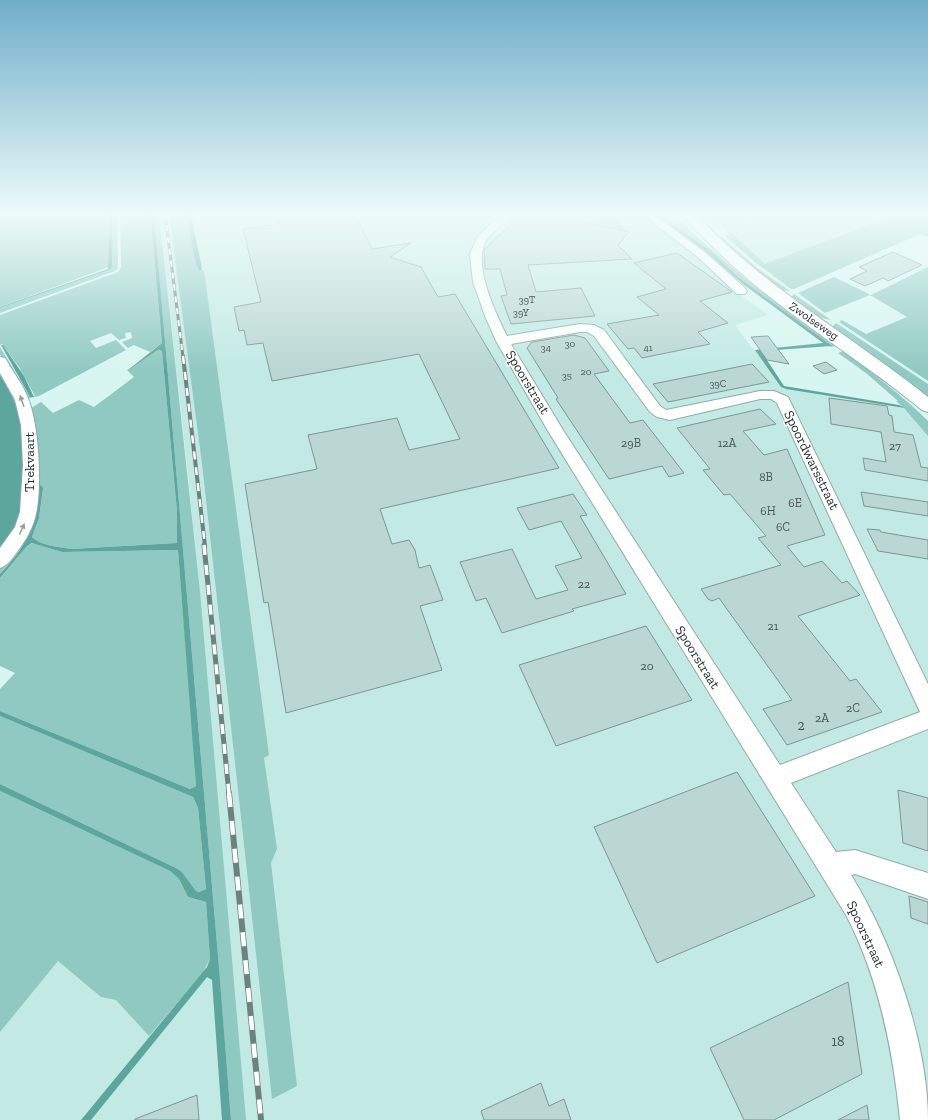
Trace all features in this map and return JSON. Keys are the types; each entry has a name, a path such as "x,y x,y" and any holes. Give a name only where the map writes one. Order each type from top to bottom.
{"main road":[{"name":"Zwolseweg","path":"740,265 747,272 896,380 928,406"}],"street":[{"name":"Spoorstraat","path":"477,265 479,282 491,316 503,341 569,451 830,865 862,919 880,963 896,1014 914,1101 915,1120"},
{"path":"713,265 741,292"},
{"name":"Spoordwarsstraat","path":"503,341 580,328 589,328 596,331 655,409 662,414 670,415 760,395 774,395 784,400 928,706"},
{"name":"Trekvaart","path":"0,361 22,400 28,425 31,465 28,512 23,528 0,561"},
{"path":"775,778 928,719"},
{"path":"830,865 855,862 928,886"}],"shaded area":[{"path":"0,265 109,265 109,267 0,307"},
{"path":"108,265 112,265 111,269 0,308 0,307 108,269"},
{"path":"112,265 118,265 118,268 115,271 0,313 0,308 112,268"},
{"path":"121,265 155,265 162,343 150,352 134,345 128,348 122,342 132,338 131,332 125,333 126,338 119,340 111,333 90,341 96,348 116,340 126,350 39,396 25,399 0,354 0,347 30,397 35,396 19,367 2,344 0,345 0,315 118,272"},
{"path":"155,265 159,265 231,1120 222,1120 212,980 207,977 91,1120 81,1120 207,967 210,959 206,902 188,897 179,879 170,871 0,791 0,784 176,868 182,872 196,891 199,892 206,889 198,808 193,797 0,716 0,711 190,789 196,786 178,550 62,552 32,543 27,546 0,578 0,574 24,544 29,534 36,513 39,487 41,485 43,488 39,518 32,537 40,542 51,546 71,549 177,543 177,511 162,351 158,350 128,370 162,343"},
{"path":"159,265 165,265 200,592 246,1120 231,1120"},
{"path":"165,265 176,265 202,464 255,944 185,265 708,265 739,294 768,315 735,325 752,348 758,352 784,387 906,408 928,431 928,1120 0,1120 0,1004 52,939 136,996 231,955 189,483"},
{"path":"176,265 197,265 200,270 204,270 269,755 264,758 277,849 271,863 297,1086 272,1099 202,464"},
{"path":"197,265 201,265 202,269 200,271"},
{"path":"721,265 725,265 739,278 832,346 761,351 784,386 899,405 905,408 781,387 755,350 823,343 743,284"},
{"path":"725,265 730,265 749,282 836,346 831,347 739,278"},
{"path":"750,265 754,265 790,291 777,290"},
{"path":"759,265 848,265 794,289 791,289"},
{"path":"764,265 779,265 769,269"},
{"path":"928,267 928,381 839,322 842,320 866,334 907,317 870,295 825,313 798,293 834,277 871,295"},
{"path":"794,294 831,320 808,313 798,306 791,297"},
{"path":"836,323 928,384 928,399 835,331 833,326"},
{"path":"1,345 3,345 24,376 34,397 30,397"},
{"path":"158,350 162,351 177,511 177,543 71,549 50,546 40,542 32,537 39,518 43,488 28,539 0,574 0,565 20,540 28,410 41,402 53,413 79,400 94,407 134,377 127,370"},
{"path":"844,351 898,393 928,421 928,436 896,401 898,401 866,373 838,353"},
{"path":"0,375 11,393 21,425 24,441 25,474 24,490 17,520 14,528 0,550"},
{"path":"33,543 62,552 178,550 196,786 190,789 0,711 0,689 15,673 0,666 0,578 27,546"},
{"path":"0,716 193,797 198,808 206,889 199,892 196,891 182,872 176,868 0,784"},
{"path":"0,791 170,871 179,879 188,897 206,902 210,959 202,974 149,1036 116,1000 101,997 58,961 0,1032"}],"building":[{"path":"252,265 416,265 421,267 438,297 455,294 559,468 380,509 392,544 409,540 415,550 419,568 430,565 443,600 420,606 442,670 286,713 268,602 264,603 245,484 317,469 308,435 397,418 409,450 460,439 419,354 272,381 263,343 247,345 244,330 239,331 234,307 261,302"},
{"path":"485,265 528,265 536,292 581,288 595,316 511,324 501,296 507,295 500,269 485,269"},
{"path":"637,265 694,265 732,292 700,301 728,323 698,332 710,344 642,358 634,348 628,349 607,324 659,315 637,297 666,289"},
{"path":"863,265 921,265 888,281 883,278 865,286 850,279 867,271 859,267"},
{"path":"574,335 585,338 609,371 594,374 630,423 643,420 684,473 669,477 662,466 609,479 556,399 558,398 527,348 532,342"},
{"path":"768,336 789,364 767,360 751,337"},
{"path":"826,362 837,370 824,374 813,366"},
{"path":"752,364 769,382 668,402 653,384"},
{"path":"829,398 887,406 889,415 892,416 894,432 913,435 921,467 928,468 928,481 865,470 863,458 886,462 881,432 831,424"},
{"path":"760,409 776,424 743,431 764,455 787,449 825,535 787,546 804,567 822,561 842,583 847,581 860,595 798,616 850,681 856,679 882,712 787,745 763,709 792,700 719,598 712,601 708,599 701,589 781,565 758,538 766,536 730,494 724,495 703,470 710,469 677,428"},
{"path":"861,492 928,502 928,516 864,506"},
{"path":"573,494 587,515 580,516 626,594 572,609 574,611 502,633 486,598 476,601 460,562 512,549 536,599 568,590 555,566 582,558 561,521 529,530 517,508"},
{"path":"867,529 880,530 881,532 928,540 928,559 878,551"},
{"path":"646,626 692,700 556,746 519,665"},
{"path":"737,772 815,896 657,963 594,827"},
{"path":"898,790 928,798 928,851 903,843"},
{"path":"909,896 928,902 928,924 911,918"},
{"path":"848,982 862,1074 774,1120 744,1120 710,1048"},
{"path":"541,1083 549,1106 564,1099 571,1120 484,1120 481,1111"},
{"path":"197,1095 199,1120 135,1120 135,1119"},
{"path":"867,1105 869,1120 838,1120"}],"railway":[{"path":"172,265 183,357"},
{"path":"183,356 205,546"},
{"path":"204,545 229,794"},
{"path":"229,793 261,1120"}]}
